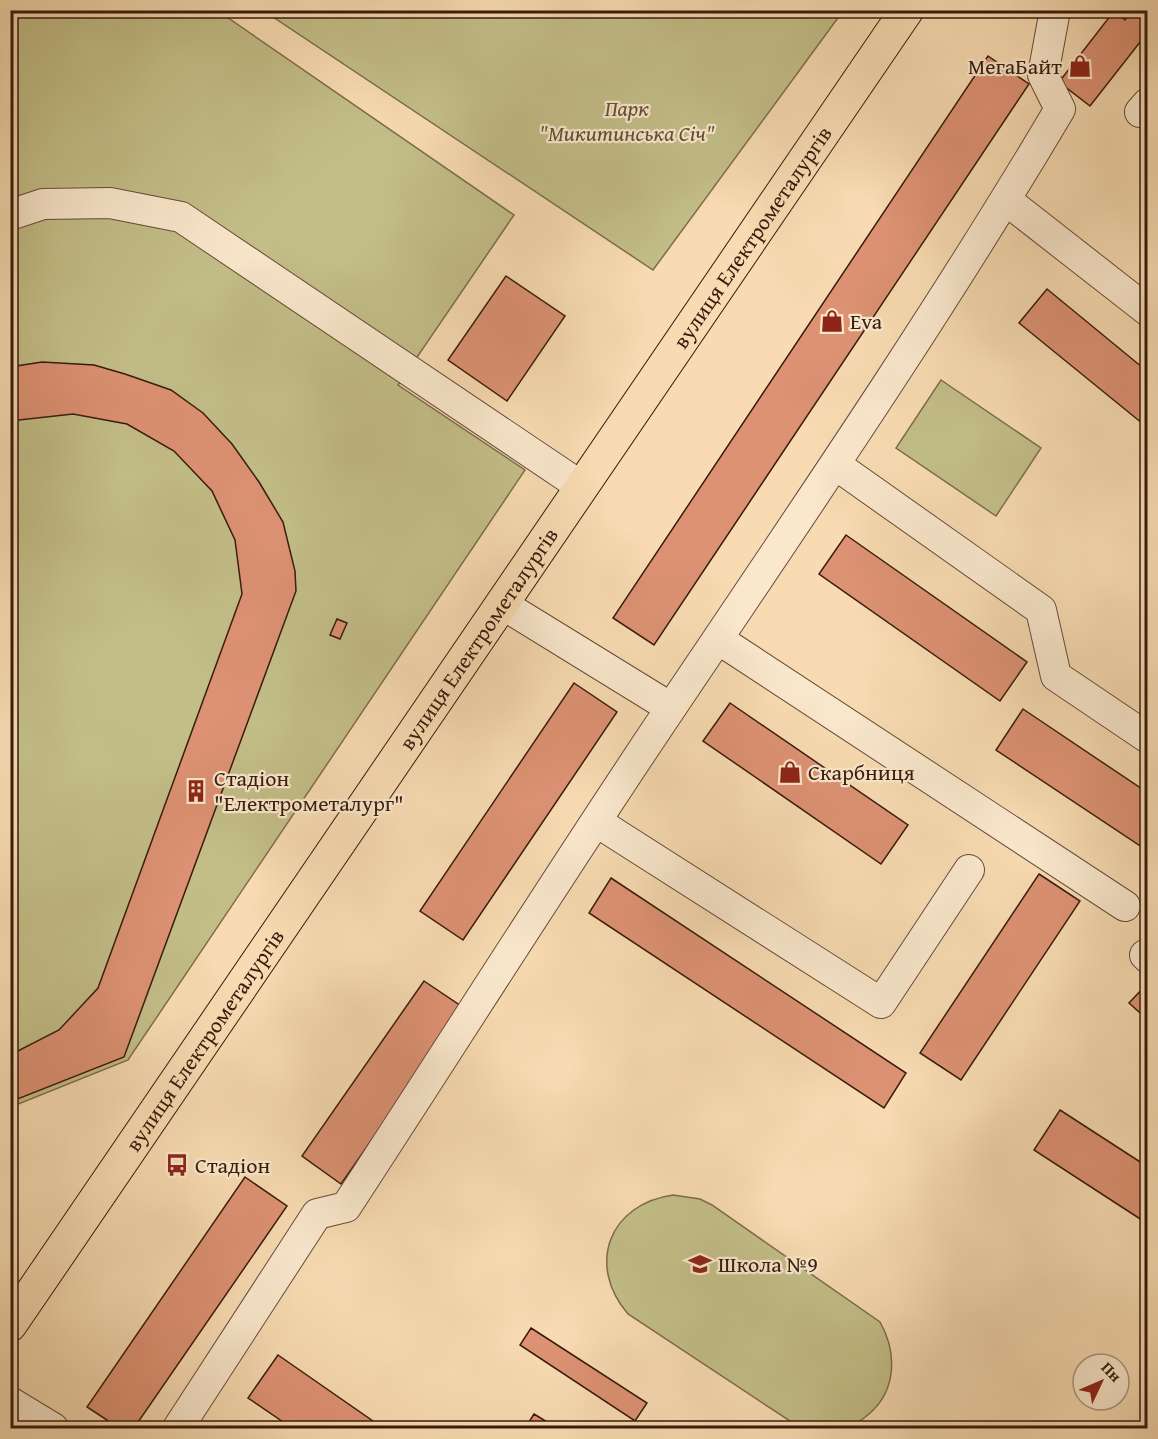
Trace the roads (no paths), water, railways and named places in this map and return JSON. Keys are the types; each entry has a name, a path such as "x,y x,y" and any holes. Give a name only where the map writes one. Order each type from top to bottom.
{"main road":[{"name":"вулиця Електрометалургів","path":"10,1325 907,10"}],"lane":[{"path":"178,1428 317,1214 346,1207 671,708 836,465 1006,200 1060,109 1043,75 1055,10"},
{"path":"1006,200 1148,311"},
{"path":"10,215 43,204 110,203 181,217 582,487"},
{"path":"836,465 1041,610 1056,675 1148,738"},
{"path":"502,603 671,708"},
{"path":"718,639 1125,906"},
{"path":"597,822 881,1003 969,870"},
{"path":"10,1402 53,1428"}],"place":[{"name":"МегаБайт","path":"1080,66"},
{"name":"Eva","path":"832,321"},
{"name":"Скарбниця","path":"790,772"},
{"name":"Стадіон \"Електрометалург\"","path":"196,791"},
{"name":"Стадіон","path":"177,1165"},
{"name":"Школа №9","path":"700,1264"}],"park label":[{"name":"Парк \"Микитинська Січ\"","path":"627,120"}]}
